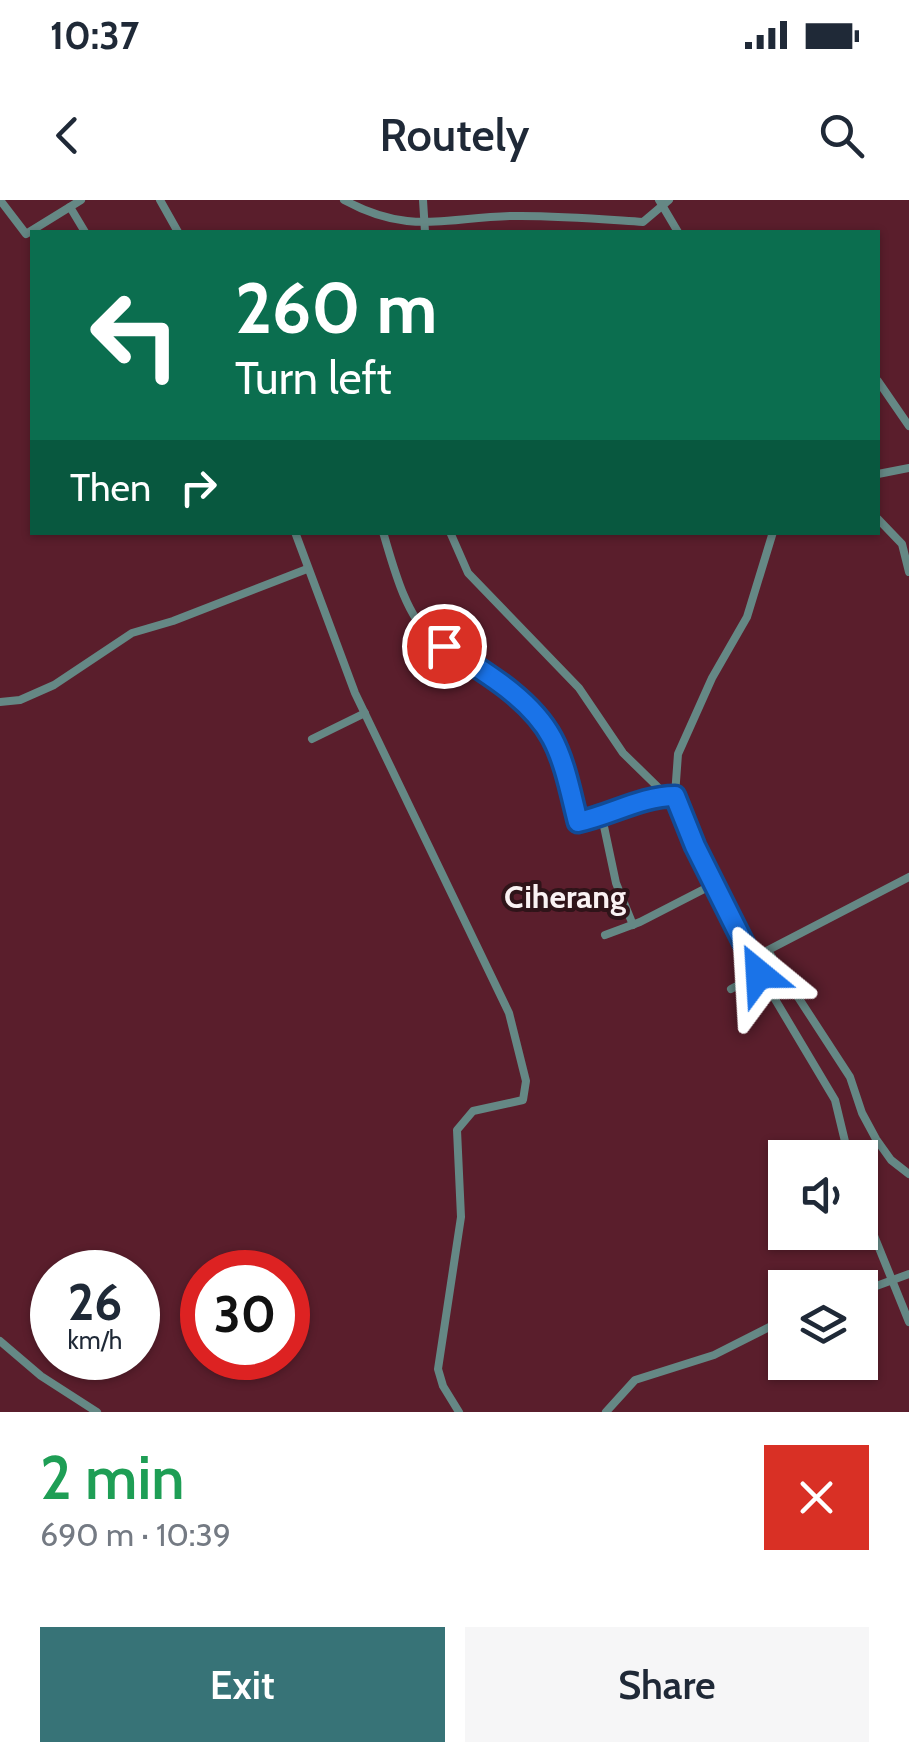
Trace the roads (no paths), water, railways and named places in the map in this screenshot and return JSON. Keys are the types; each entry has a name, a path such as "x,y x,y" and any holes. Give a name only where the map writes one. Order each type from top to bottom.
{"street":[{"path":"0,200 26,234 30,232"},
{"path":"33,230 81,200"},
{"path":"160,200 177,230"},
{"path":"344,200 387,220 425,228 512,216 643,222"},
{"path":"423,200 425,228"},
{"path":"637,230 663,202 677,230"},
{"path":"70,207 84,230"},
{"path":"880,384 909,426"},
{"path":"880,474 909,468"},
{"path":"880,521 903,546 909,572"},
{"path":"296,535 365,714 509,1014 526,1081 526,1092 520,1102 473,1111 457,1130 462,1217 438,1369 459,1412"},
{"path":"384,535 420,624 431,638 474,664 539,716 557,749 578,822 654,797 671,796"},
{"path":"451,535 468,573 579,688 623,754 671,796 750,959 834,1100 844,1140"},
{"path":"671,796 681,745 746,617 773,535"},
{"path":"0,702 20,700 54,685 132,633 190,615 307,569"},
{"path":"312,739 365,714"},
{"path":"602,817 616,883 634,924"},
{"path":"750,959 909,876"},
{"path":"605,935 714,884"},
{"path":"768,951 850,1077 876,1140 891,1160 909,1174"},
{"path":"731,989 759,974"},
{"path":"876,1250 909,1322"},
{"path":"878,1286 909,1274"},
{"path":"606,1412 635,1380 714,1355 768,1327"},
{"path":"0,1341 42,1376 96,1412"}],"district":[{"name":"Ciherang","path":"565,897"}]}
